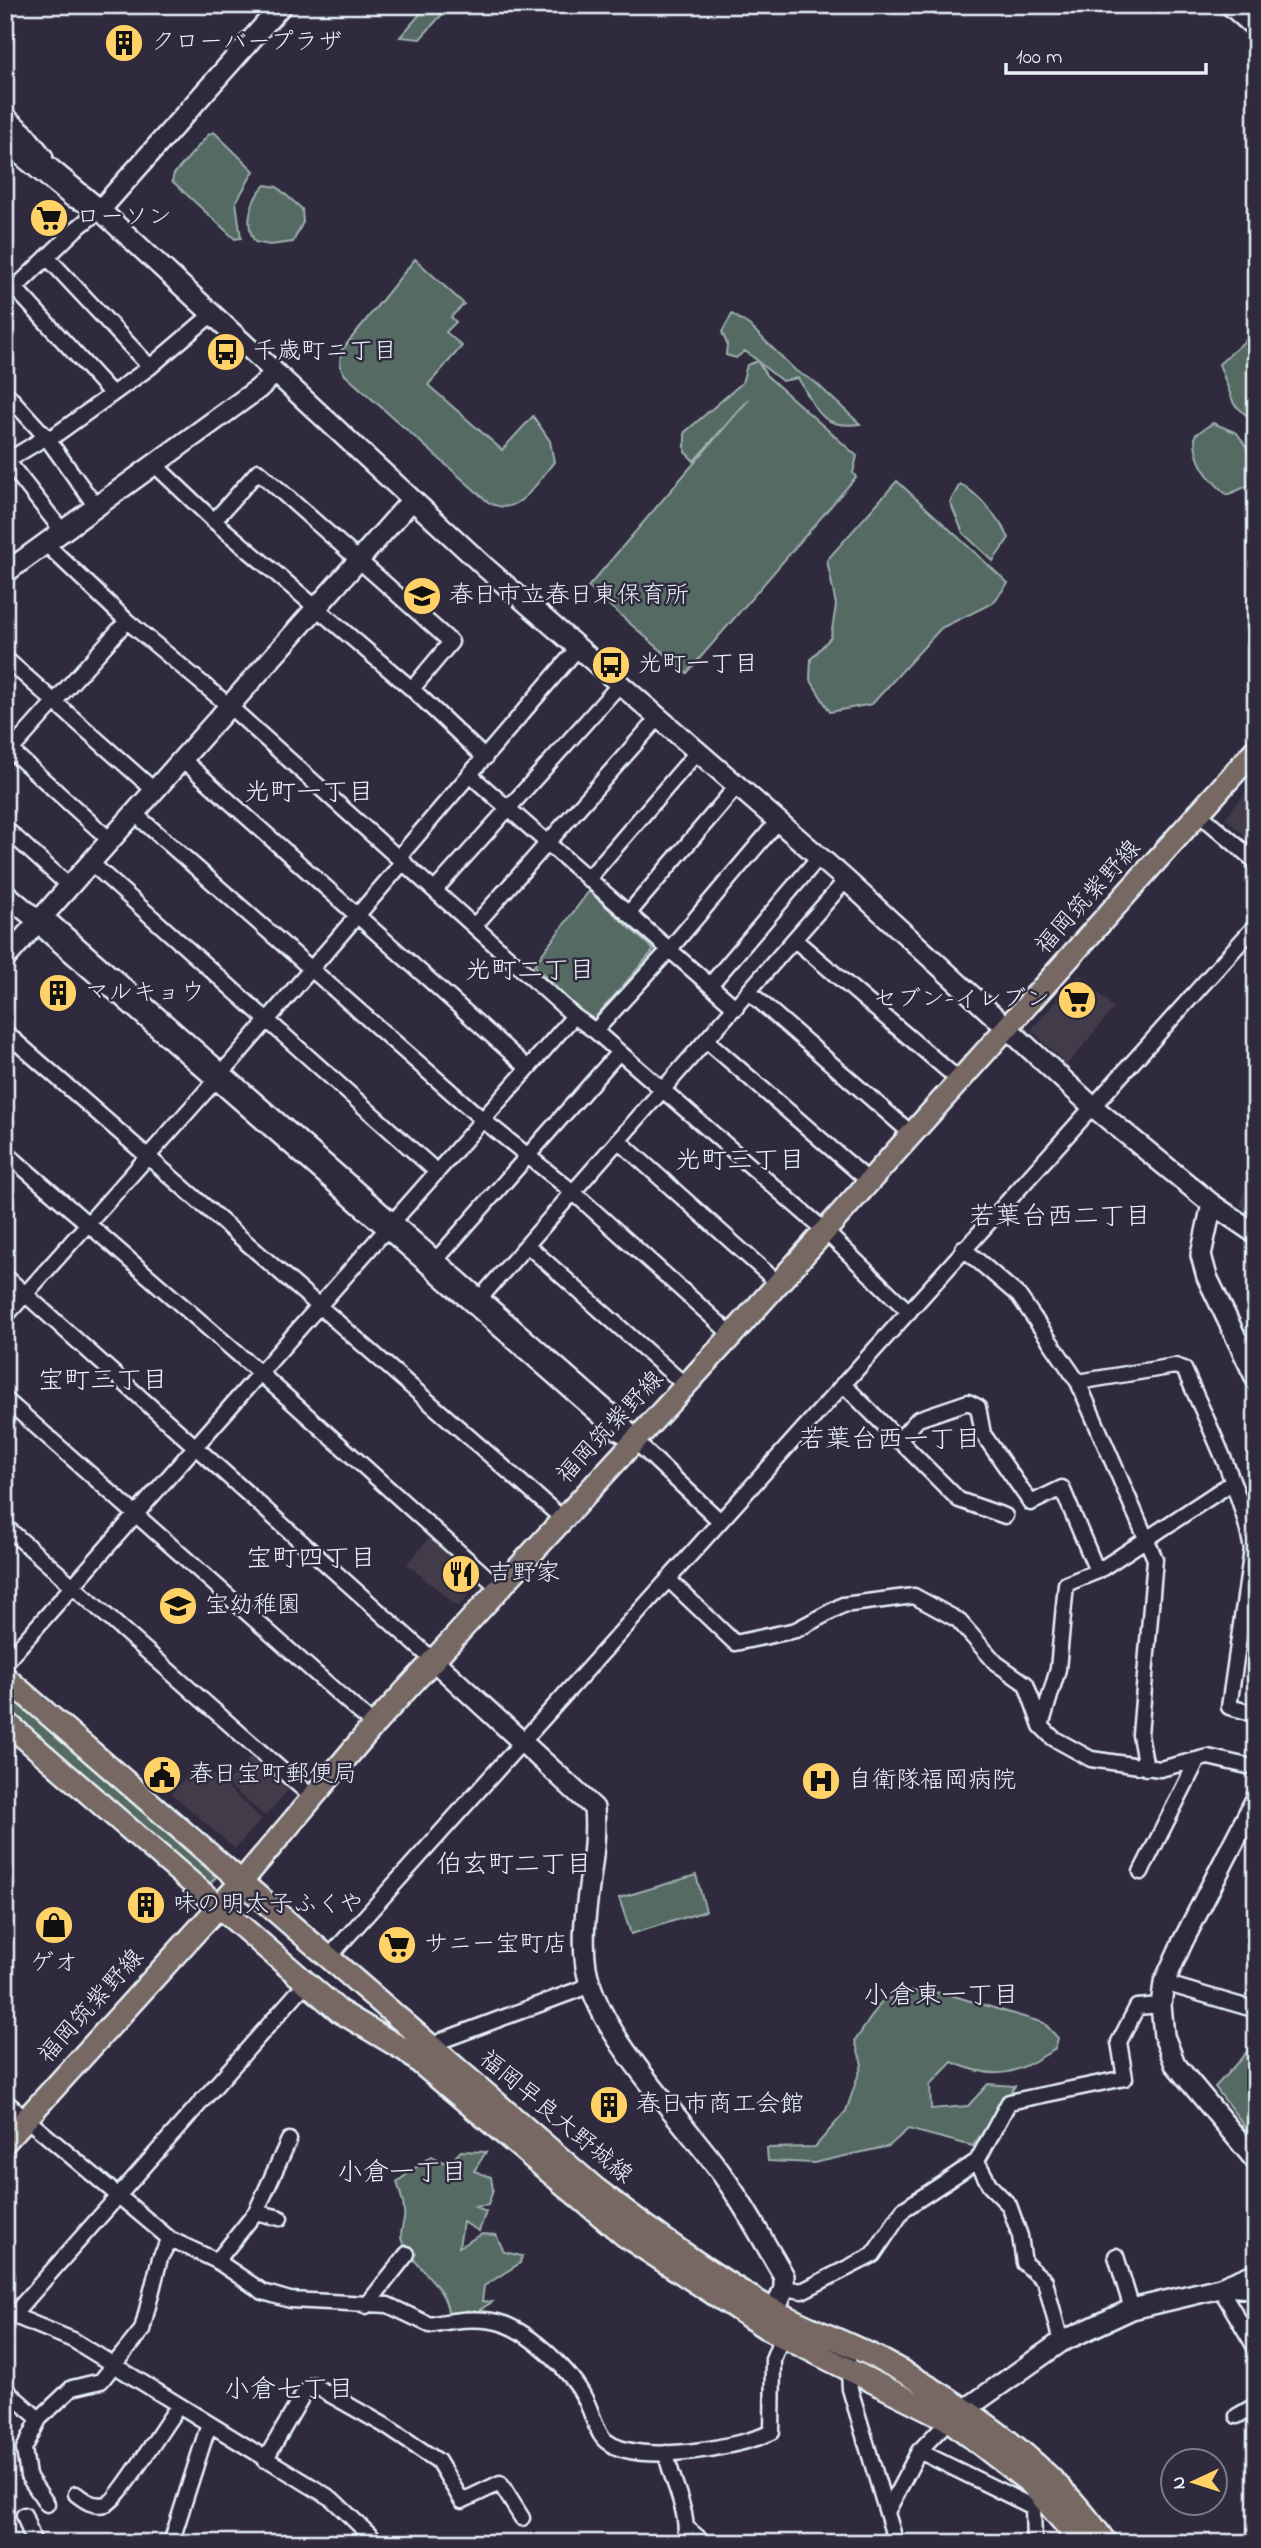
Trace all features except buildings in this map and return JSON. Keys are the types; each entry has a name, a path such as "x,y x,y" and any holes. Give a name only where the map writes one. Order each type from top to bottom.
{"main road":[{"name":"福岡筑紫野線","path":"5,2143 242,1881 312,1797 498,1587 636,1442 959,1080 1201,815 1256,750"},
{"name":"福岡早良大野城線","path":"5,1677 596,2189 668,2245 775,2311 885,2362 957,2414 1044,2471 1082,2509 1106,2543"},
{"name":"福岡早良大野城線","path":"5,1721 339,2011 406,2051 625,2236 695,2284 782,2336 851,2371 957,2414 1031,2483 1081,2543"}],"street":[{"path":"112,394 10,293 100,210 282,5"},
{"path":"1230,5 1256,28"},
{"path":"5,114 25,131 59,174"},
{"path":"5,131 100,210 412,500 846,880 1008,1026 1093,1107 1212,1204 1256,1234"},
{"path":"5,145 71,199 100,210"},
{"path":"47,257 150,367"},
{"path":"63,532 6,460 46,436 54,436 150,367 211,315"},
{"path":"5,573 258,389 275,373"},
{"path":"5,392 46,436 97,508"},
{"path":"155,465 214,521 412,689 485,758"},
{"path":"214,521 258,471 451,642 412,689"},
{"path":"5,959 315,606 412,500"},
{"path":"46,544 127,621 228,705 574,1016 596,1031 824,1230 909,1312"},
{"path":"110,840 7,751 127,621"},
{"path":"5,1317 359,916 401,859 578,648"},
{"path":"5,658 155,791"},
{"path":"435,890 620,684"},
{"path":"475,925 659,717"},
{"path":"588,879 698,751"},
{"path":"181,759 528,1068"},
{"path":"470,775 736,1007"},
{"path":"628,914 737,786"},
{"path":"135,814 313,968 482,1120 573,1192 732,1335"},
{"path":"1201,815 1256,862"},
{"path":"596,1031 669,950 778,821"},
{"path":"5,828 69,887"},
{"path":"710,985 819,857"},
{"path":"90,862 438,1172"},
{"path":"477,1302 846,880"},
{"path":"5,893 38,922 53,923 218,1077 389,1227 624,1423 636,1442 720,1521"},
{"path":"329,1957 909,1312 963,1248 1256,925"},
{"path":"795,940 959,1080"},
{"path":"749,992 912,1133"},
{"path":"5,1663 75,1587 574,1016"},
{"path":"5,1032 563,1519"},
{"path":"706,1040 870,1182"},
{"path":"436,1260 619,1052"},
{"path":"618,1140 778,1283"},
{"path":"5,1152 261,1374 498,1587"},
{"path":"1212,1204 1201,1255 1207,1277 1256,1379"},
{"path":"389,1227 436,1260 477,1302"},
{"path":"527,1245 686,1386"},
{"path":"963,1248 1019,1296 1078,1382 1155,1559 1140,1735 1146,1768"},
{"path":"5,1276 594,1808 597,1835 583,1933 594,2001 612,2031 726,2180 784,2276 784,2288 775,2311"},
{"path":"1078,1382 1175,1366 1184,1369 1233,1482 1252,1549 1229,1707 1256,1714"},
{"path":"843,1384 959,1500 1005,1517"},
{"path":"5,1399 374,1726"},
{"path":"898,1441 918,1419 968,1402 978,1407 983,1434 1031,1503 1062,1488 1097,1572"},
{"path":"1041,1726 1058,1669 1066,1584 1097,1572 1233,1482"},
{"path":"5,1526 312,1797"},
{"path":"668,1579 735,1643 796,1630 843,1605 914,1596 958,1620 996,1662 1026,1684 1041,1726 1054,1738 1091,1759 1160,1769 1208,1757 1256,1768"},
{"path":"1141,1872 1197,1761"},
{"path":"1256,1798 1164,1983 1161,2005 1164,2036 1175,2064 1256,2161"},
{"path":"306,1983 120,2195 9,2313 73,2340 178,2407 332,2499 378,2543"},
{"path":"1164,1983 1256,2010"},
{"path":"406,2051 432,2049 443,2040 591,1985"},
{"path":"784,2288 802,2291 873,2255 904,2209 976,2161 1009,2102 1125,2078 1119,2042 1138,2007 1161,2005"},
{"path":"432,2049 431,2062 439,2078"},
{"path":"5,2101 25,2121 120,2195 170,2239 217,2261 263,2292 290,2300 366,2306 388,2305 430,2325 456,2319 504,2324 556,2358 584,2396 603,2439 618,2449 666,2453 750,2442 772,2432 773,2359 782,2336 778,2326 754,2299"},
{"path":"217,2261 256,2212 289,2140"},
{"path":"976,2161 990,2186 1009,2205 1020,2236 1024,2263 1045,2281 1061,2342"},
{"path":"256,2212 280,2218"},
{"path":"47,2504 29,2476 24,2449 39,2419 72,2388 101,2381 142,2330 160,2258 170,2239"},
{"path":"366,2306 407,2254"},
{"path":"1116,2256 1132,2309"},
{"path":"888,2510 919,2452 957,2414 1061,2342 1132,2309 1220,2288 1256,2273"},
{"path":"1220,2288 1256,2291"},
{"path":"1220,2288 1256,2349"},
{"path":"827,2335 848,2358 851,2371 850,2389 896,2543"},
{"path":"265,2460 304,2393 313,2385 384,2425 438,2461 462,2501 500,2483 522,2518"},
{"path":"5,2389 39,2419"},
{"path":"1237,2416 1256,2406"},
{"path":"76,2494 91,2505 107,2504 118,2497 156,2435 178,2407"},
{"path":"171,2543 209,2424"},
{"path":"919,2452 1033,2507 1034,2543"},
{"path":"666,2453 686,2536 705,2543"},
{"path":"24,2515 34,2543"}],"shaded area":[{"path":"1256,780 1256,845 1225,818"},
{"path":"1079,975 1114,1008 1067,1065 1031,1030"},
{"path":"1256,1153 1256,1219 1240,1205"},
{"path":"429,1538 480,1582 458,1607 407,1564"},
{"path":"254,1752 292,1786 265,1816 226,1783"},
{"path":"200,1763 262,1819 235,1849 171,1793"}],"green space":[{"path":"428,5 448,5 448,8 420,39 400,37"},
{"path":"214,132 254,171 236,202 241,238 235,239 172,181 174,174 209,134"},
{"path":"265,185 277,187 302,209 303,222 293,242 270,245 255,242 250,228 250,212"},
{"path":"415,259 464,304 451,317 456,322 446,332 462,346 428,385 502,450 533,416 550,441 554,462 534,488 518,503 499,506 488,502 345,375 340,366 341,351"},
{"path":"732,314 749,325 796,371 815,382 860,424 846,425 827,420 815,407 798,378 782,381 758,362 766,375 857,456 853,473 856,477 687,673 588,587 749,399 694,461 685,452 685,432 742,383 747,365 758,361 745,351 736,358 726,355 727,344 722,332"},
{"path":"1256,331 1256,424 1234,404 1219,364"},
{"path":"1213,423 1237,433 1249,451 1256,479 1250,485 1227,495 1203,469 1195,445 1195,435"},
{"path":"897,481 1008,583 993,603 941,628 872,704 830,712 810,679 811,659 831,637 836,605 827,560"},
{"path":"960,484 988,508 1009,538 993,561 963,533 950,502"},
{"path":"589,891 654,950 594,1019 580,1011 534,965"},
{"path":"5,1691 216,1877 208,1886 5,1707"},
{"path":"696,1875 706,1911 631,1934 619,1898"},
{"path":"911,1991 944,1993 1044,2023 1058,2038 1055,2049 1028,2064 1006,2072 982,2072 952,2062 930,2085 931,2109 968,2106 988,2084 1015,2086 973,2146 908,2129 889,2146 814,2163 768,2161 767,2148 815,2147 846,2111 862,2064 855,2041 882,2001"},
{"path":"1256,2042 1256,2141 1215,2087"},
{"path":"461,2151 486,2152 474,2171 491,2177 493,2190 488,2205 475,2207 486,2212 479,2231 463,2222 459,2247 482,2234 496,2235 504,2252 522,2256 520,2263 484,2286 482,2301 492,2302 478,2311 448,2313 441,2293 413,2259 401,2239 404,2210 397,2182 431,2156 448,2164"}],"place":[{"name":"クローバープラザ","path":"124,43"},
{"name":"ローソン","path":"49,218"},
{"name":"千歳町ニ丁目","path":"226,352"},
{"name":"春日市立春日東保育所","path":"422,596"},
{"name":"光町一丁目","path":"611,665"},
{"name":"マルキョウ","path":"58,993"},
{"name":"セブン-イレブン","path":"1077,1000"},
{"name":"吉野家","path":"461,1574"},
{"name":"宝幼稚園","path":"178,1606"},
{"name":"春日宝町郵便局","path":"162,1775"},
{"name":"自衛隊福岡病院","path":"821,1781"},
{"name":"味の明太子ふくや","path":"146,1905"},
{"name":"ゲオ","path":"54,1925"},
{"name":"サニー宝町店","path":"397,1945"},
{"name":"春日市商工会館","path":"609,2105"}],"district":[{"name":"光町一丁目","path":"309,794"},
{"name":"光町二丁目","path":"530,972"},
{"name":"光町三丁目","path":"740,1162"},
{"name":"若葉台西二丁目","path":"1060,1218"},
{"name":"宝町三丁目","path":"103,1382"},
{"name":"若葉台西一丁目","path":"890,1441"},
{"name":"宝町四丁目","path":"311,1560"},
{"name":"伯玄町二丁目","path":"514,1866"},
{"name":"小倉東一丁目","path":"941,1997"},
{"name":"小倉一丁目","path":"402,2174"},
{"name":"小倉七丁目","path":"289,2391"}]}
